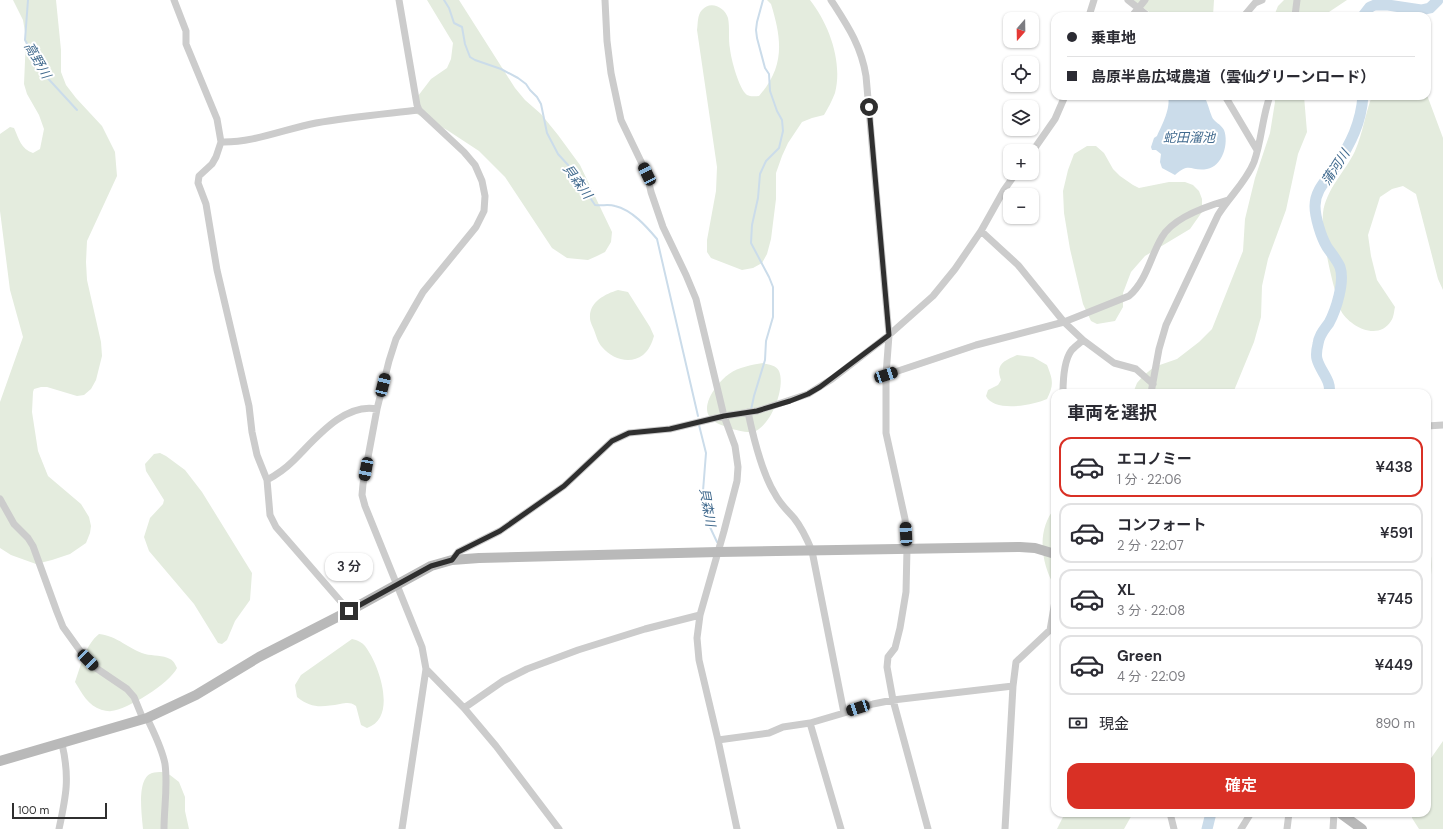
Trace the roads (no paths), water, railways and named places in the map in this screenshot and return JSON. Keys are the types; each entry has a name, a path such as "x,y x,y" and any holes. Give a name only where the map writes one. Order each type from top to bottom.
{"street":[{"path":"174,0 186,31 186,44 217,119 221,142 216,157 212,164 199,176 198,183 206,204 217,270 249,406 252,432 257,455 267,480 270,515 276,527 349,611"},
{"path":"399,0 415,100 419,110 464,152 475,165 482,181 485,196 484,211 476,227 423,292 396,339 377,409 362,495 365,506 422,647 426,669 402,829"},
{"path":"606,0 608,47 621,120 647,174 651,192 663,227 696,300 724,416 735,446 738,467 733,499 700,615 696,638 699,660 737,829"},
{"path":"831,0 853,34 864,63 866,76 889,335 886,375 886,433 905,519 907,549 906,592 900,628 895,648 888,657 887,666 893,700 928,829"},
{"path":"1090,12 1094,0"},
{"path":"1128,0 1143,12"},
{"path":"1135,12 1144,0"},
{"path":"1247,12 1255,3 1262,0"},
{"path":"1296,12 1297,0"},
{"path":"1038,144 1055,119 1063,100"},
{"path":"1227,100 1258,150"},
{"path":"1152,389 1159,349 1166,324 1206,239 1228,200 1250,172 1258,150 1269,100"},
{"path":"221,142 247,140 316,123 419,110"},
{"path":"452,560 458,552 500,531 564,486 612,441 629,433 670,429 724,416 757,411 808,394 832,379 889,335 933,296 955,269 981,231 1011,180"},
{"path":"886,375 976,345 1064,322 1130,296 1137,290 1162,237 1169,228 1192,213 1228,200"},
{"path":"981,231 1018,265 1064,322 1083,340 1114,363 1136,369 1153,384"},
{"path":"1063,389 1068,357 1071,351 1083,340"},
{"path":"267,480 281,472 324,430 349,413 360,408 377,409"},
{"path":"748,412 752,434 768,481 782,505 795,519 804,533 812,550 844,713"},
{"path":"1431,426 1443,425"},
{"path":"0,499 14,524 28,538 33,546 56,612 63,627 81,652 96,668 127,689 134,697 159,745 165,763 166,794 164,829"},
{"path":"0,761 62,744 145,718 196,695 259,657 349,611 431,566 452,560 718,552 1020,547 1035,548 1051,553"},
{"path":"464,708 503,681 527,669 645,629 700,615"},
{"path":"1005,829 1013,686 1016,662 1050,630 1051,624"},
{"path":"426,669 464,708 496,746 559,829"},
{"path":"718,740 769,733 784,727 810,723 872,704 893,700 1013,686"},
{"path":"810,723 841,829"},
{"path":"59,829 67,781 66,761 62,744"},
{"path":"1171,817 1174,829"},
{"path":"1242,829 1249,817"},
{"path":"1287,829 1288,817"},
{"path":"1333,829 1334,817"},
{"path":"1346,817 1362,829"}],"water":[{"name":"蛇田溜池","path":"1206,100 1212,117 1224,130 1226,141 1221,159 1213,167 1202,170 1187,168 1175,175 1162,168 1160,162 1161,154 1156,150 1152,150 1151,147 1154,138 1157,136 1166,116 1169,101"}],"waterway":[{"name":"高野川","path":"28,0 25,40 43,73 77,110"},
{"name":"貝森川","path":"444,0 449,8 454,23 462,27 465,44 470,57 501,69 518,78 526,84 537,97 541,104 547,133 558,154 568,165 595,205 613,205 627,211 643,224 657,239 698,416"},
{"path":"751,410 765,360 766,341 773,317 773,287 751,243 752,225 758,198 760,174 766,161 779,148 783,131 782,120 770,91 769,74 765,68 757,38 757,22 763,0"},
{"name":"蒲河川","path":"1366,12 1370,7 1375,5 1388,5 1421,10 1430,8 1438,0"},
{"name":"蒲河川","path":"1329,389 1329,384 1318,363 1317,352 1319,338 1329,323 1337,304 1341,288 1341,273 1339,264 1327,247 1321,233 1315,206 1317,194 1322,184 1336,166 1351,141 1358,124 1363,100"},
{"name":"貝森川","path":"699,425 706,453 703,491 709,525 717,542"},
{"name":"蒲河川","path":"1207,829 1210,817"}]}
